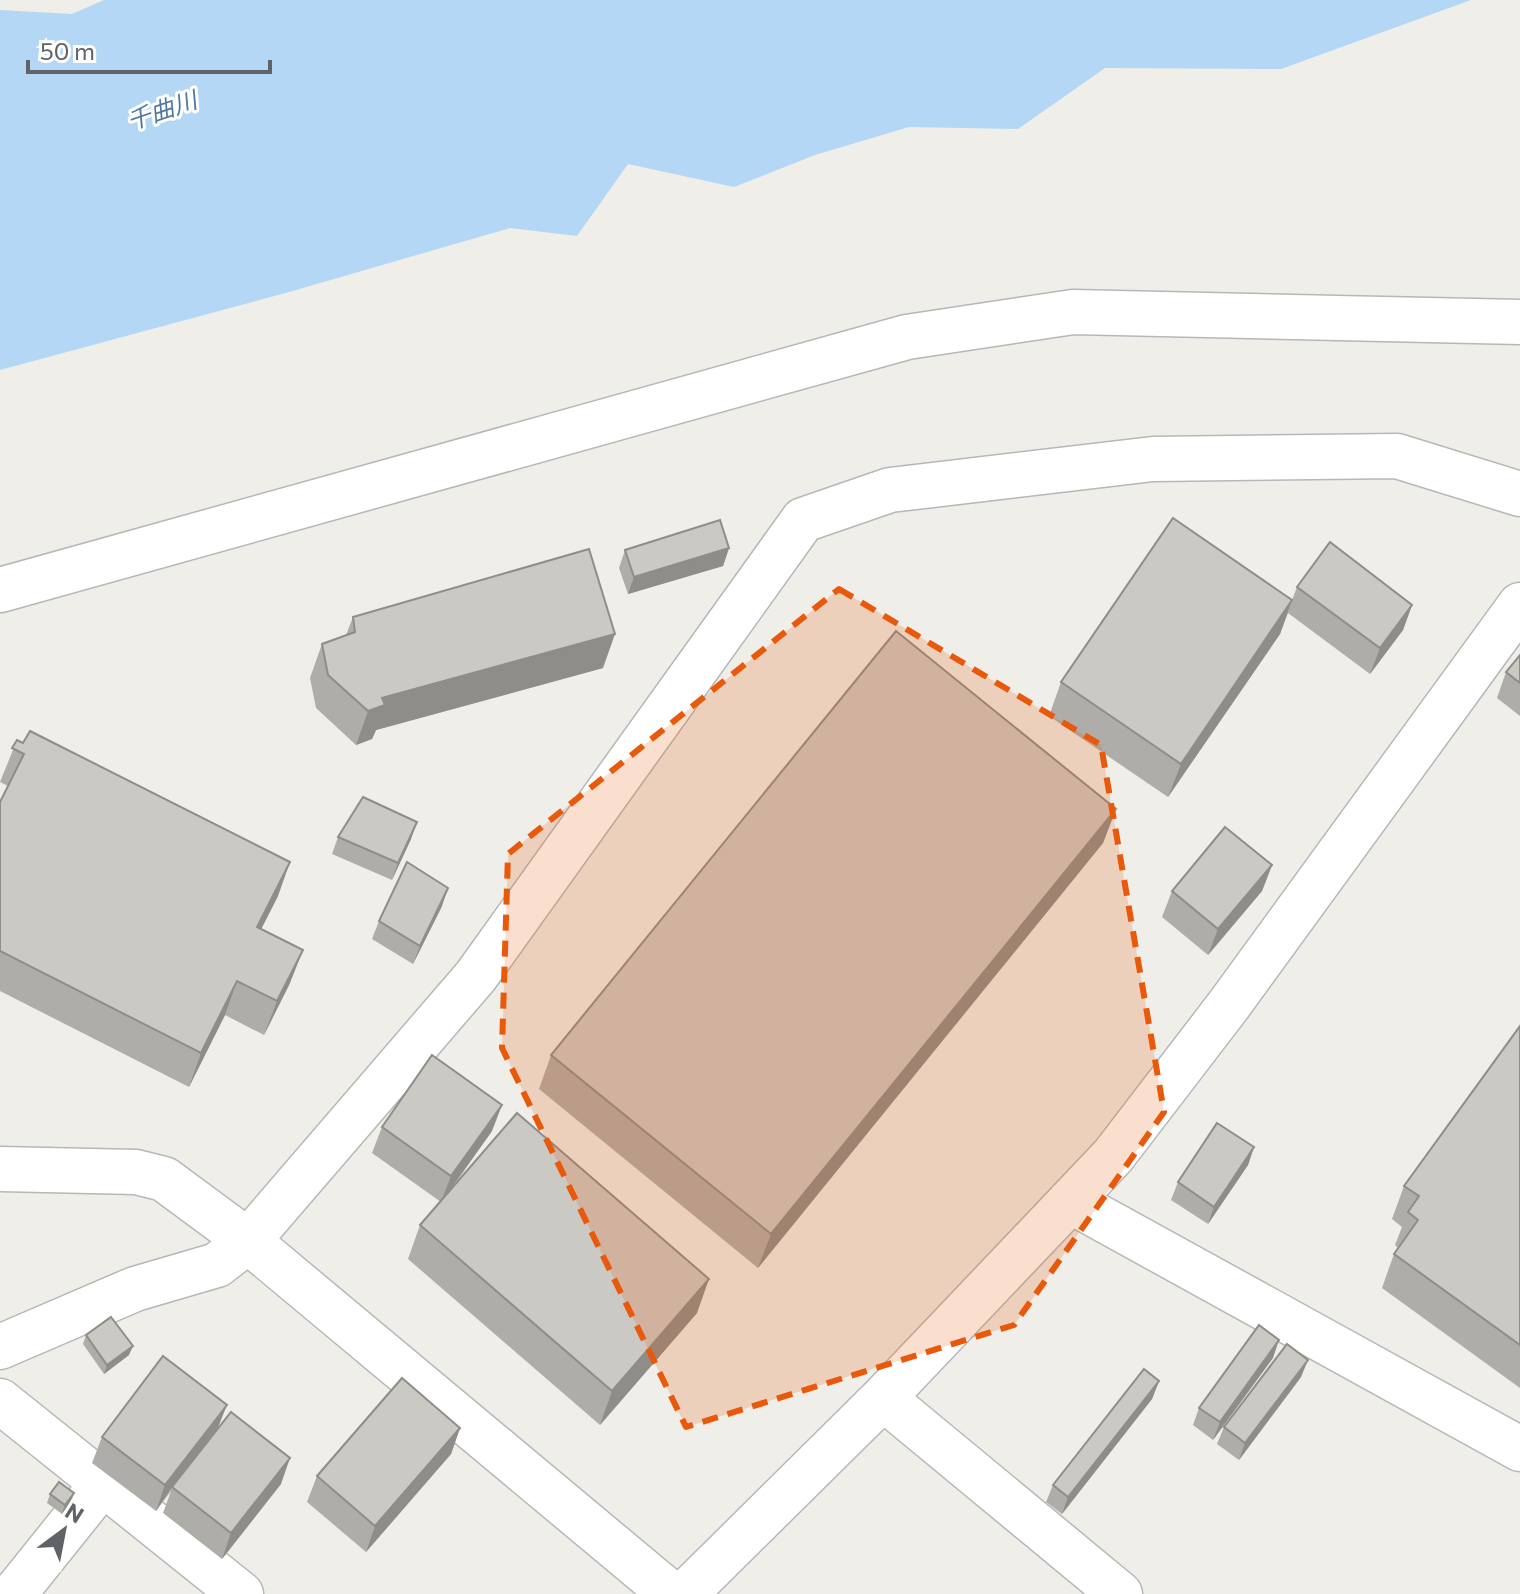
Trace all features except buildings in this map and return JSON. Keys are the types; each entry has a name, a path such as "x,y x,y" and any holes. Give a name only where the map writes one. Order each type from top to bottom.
{"street":[{"path":"0,590 907,337 1073,312 1520,322"},
{"path":"0,1347 135,1289 217,1265 248,1241 476,976 803,520 890,490 1153,459 1397,456 1520,494"},
{"path":"685,1594 883,1398 1113,1156 1228,1006 1520,605"},
{"path":"0,1169 136,1172 164,1179 248,1241 671,1594"},
{"path":"1070,1201 1520,1449"},
{"path":"883,1398 1120,1594"},
{"path":"0,1401 241,1594"},
{"path":"14,1594 103,1483"}],"highlighted area":[{"path":"839,589 1101,745 1164,1112 1014,1325 686,1427 502,1048 508,854"}],"water":[{"name":"千曲川","path":"104,0 1471,0 1281,69 1105,68 1018,129 909,127 815,155 734,187 628,164 577,236 510,228 0,370 0,10 72,14"}]}
